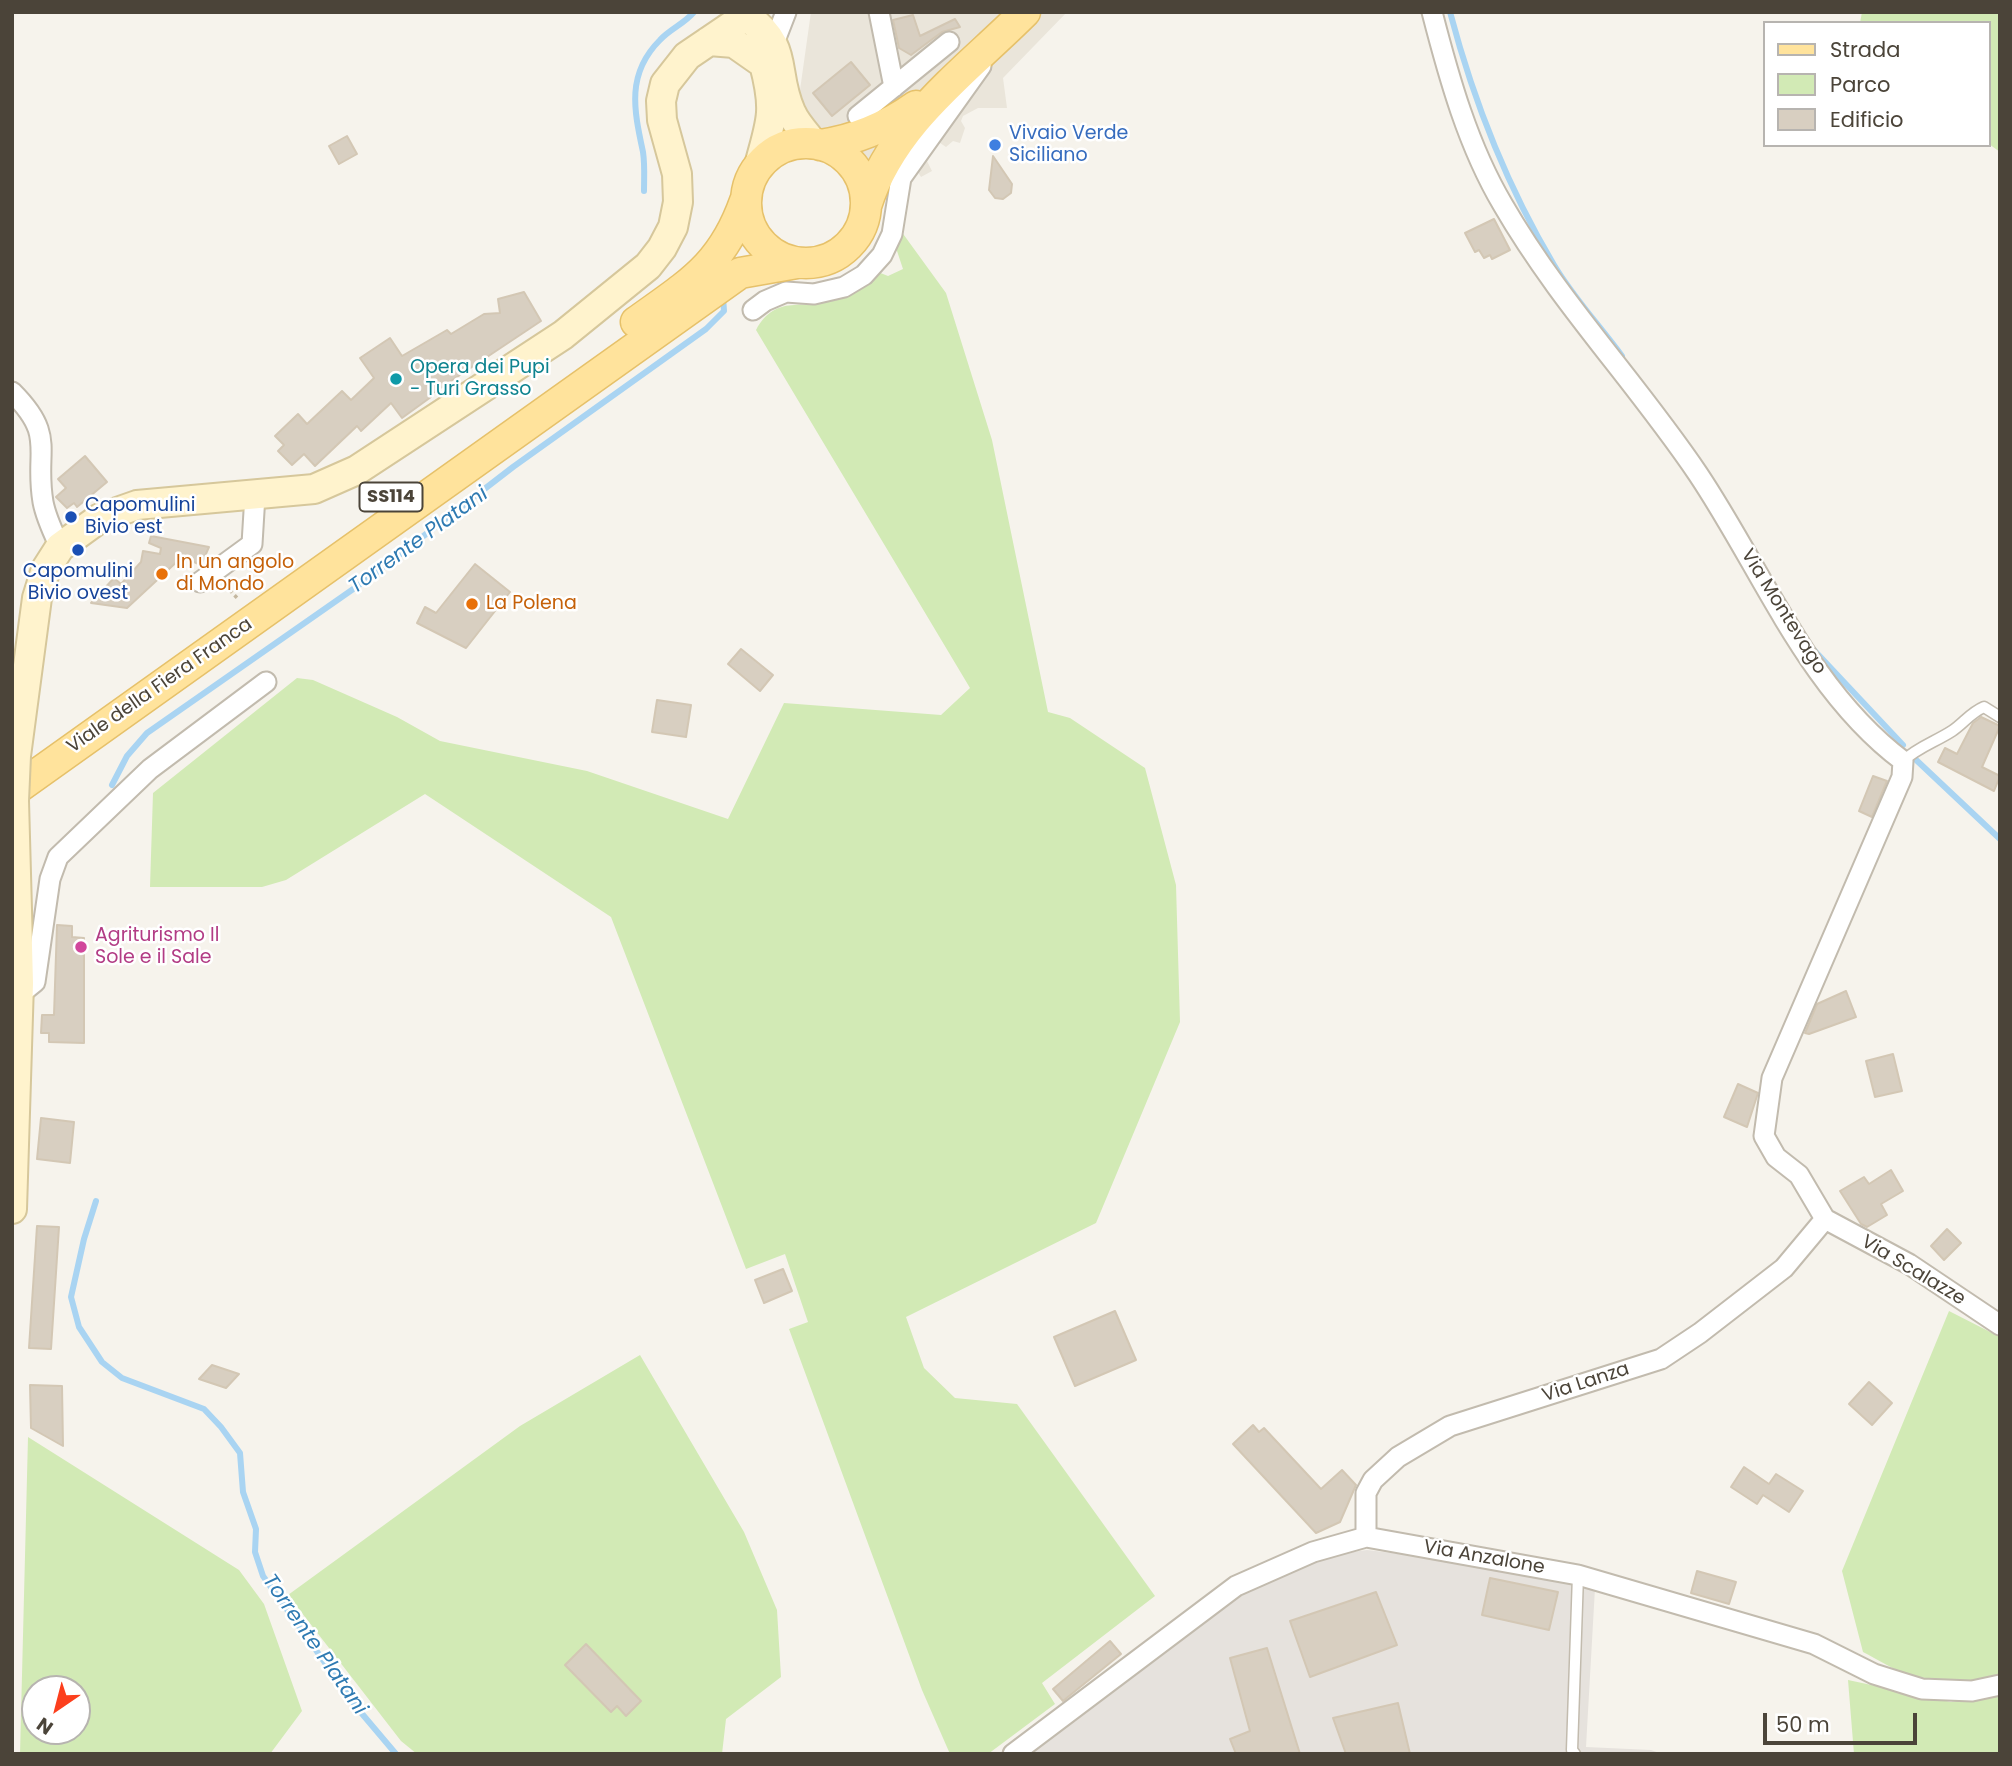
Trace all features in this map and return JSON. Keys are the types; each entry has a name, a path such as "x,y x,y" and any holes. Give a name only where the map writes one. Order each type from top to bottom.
{"main road":[{"path":"12,1209 17,986 14,781 17,713 26,646 37,598 46,569 60,547 100,518 137,505 314,489 357,470 564,335 648,266 673,227 678,202 677,174 662,120 661,101 665,84 687,56 749,14 766,30 773,98 772,119 759,165 749,182 746,201 748,221 757,239 778,257 797,263 817,262 842,252 859,232 877,174 894,145 952,81 1025,12"},
{"path":"709,41 734,43 769,53"},
{"path":"769,53 791,112 817,145 850,162 861,179 866,206"},
{"path":"759,165 787,146 844,142 882,126 952,81"},
{"name":"Viale della Fiera Franca","path":"14,781 695,279 720,255 736,229 746,201"},
{"name":"Viale della Fiera Franca","path":"14,781 740,273 797,263"}],"street":[{"path":"769,53 786,12"},
{"path":"880,12 894,87"},
{"name":"Via Montevago","path":"1432,12 1453,95 1502,204 1577,317 1644,397 1699,476 1814,665 1870,737 1903,761"},
{"path":"753,310 765,301 786,292 814,294 844,287 864,275 882,255 892,234 901,178 999,38"},
{"path":"858,116 949,42"},
{"path":"12,392 32,412 43,435 43,500 50,526 60,547"},
{"path":"200,582 252,544 256,495"},
{"path":"17,986 35,982 50,879 58,857 150,769 266,682"},
{"path":"1825,1219 1799,1175 1776,1157 1765,1136 1772,1078 1902,777 1903,761"},
{"name":"Via Scalazze","path":"1825,1219 1909,1264 2000,1325"},
{"name":"Via Lanza","path":"1366,1537 1366,1493 1373,1479 1398,1457 1450,1426 1661,1359 1700,1333 1784,1268 1825,1219"},
{"name":"Via Anzalone","path":"1013,1754 1236,1586 1313,1552 1366,1537 1578,1574 1814,1644 1874,1674 1922,1689 1972,1692 2000,1685"}],"lane":[{"path":"1903,761 1916,748 1956,729 1972,712 1984,707 2000,717"},
{"path":"1575,1754 1572,1750 1578,1574"}],"shaded area":[{"path":"811,12 1067,12 1003,78 1007,108 978,108 963,116 961,121 965,128 960,143 953,141 946,147 940,143 933,145 926,159 932,171 921,177 916,169 903,193 809,117 799,97"},
{"path":"1367,1550 1492,1565 1595,1588 1586,1747 1651,1750 1662,1754 1023,1754 1200,1620 1266,1581 1316,1557"}],"green space":[{"path":"1862,12 2000,12 2000,152 1991,145 1991,21 1860,21"},
{"path":"901,231 946,293 992,440 1048,712 1070,718 1145,768 1176,885 1180,1022 1096,1223 906,1317 924,1368 955,1398 1017,1404 1155,1596 1042,1683 1055,1704 988,1754 950,1754 922,1690 789,1329 808,1322 785,1254 746,1269 611,917 425,794 286,880 262,887 150,887 153,793 297,678 313,680 397,717 440,741 587,771 728,819 784,703 941,715 970,688 756,330 764,318 782,307 825,303 854,291 878,272 888,276 903,269 895,245"},
{"path":"1949,1311 2000,1337 2000,1676 1966,1681 1929,1679 1907,1674 1863,1652 1842,1571"},
{"path":"640,1355 744,1532 777,1610 781,1677 726,1719 722,1754 417,1754 401,1741 288,1595 520,1426"},
{"path":"28,1437 239,1570 264,1604 302,1711 270,1754 20,1754 21,1714 21,1745 91,1745 91,1675 22,1675"},
{"path":"1848,1680 1951,1702 2000,1695 2000,1754 1854,1754"}],"building":[{"path":"913,15 920,36 955,19 960,27 942,32 911,55 899,48 893,20"},
{"path":"851,62 870,85 832,116 813,93"},
{"path":"347,136 357,154 339,164 329,146"},
{"path":"993,156 1012,184 1011,193 1003,199 995,198 989,190"},
{"path":"1494,219 1510,250 1492,259 1490,255 1484,258 1479,250 1475,252 1465,233"},
{"path":"524,292 541,321 430,395 431,397 402,418 391,403 361,431 357,426 315,466 304,454 292,465 278,451 284,445 275,436 298,414 307,424 342,391 351,400 374,378 360,358 390,338 402,356 447,330 451,334 484,314 500,313 498,299"},
{"path":"85,456 107,482 77,507 74,503 67,508 56,497 66,488 58,479"},
{"path":"151,536 209,547 201,565 182,557 127,608 91,603 114,578 121,584 141,562 143,551 160,554 161,548 149,543"},
{"path":"475,564 510,592 466,648 417,623 425,607 436,613"},
{"path":"741,649 773,675 760,691 728,664"},
{"path":"657,700 691,705 686,737 652,732"},
{"path":"1981,717 2000,726 1982,767 2000,776 1994,791 1938,762 1945,748 1957,754 1973,723"},
{"path":"1873,776 1887,781 1872,817 1859,811"},
{"path":"57,925 72,926 72,937 84,938 84,1043 49,1042 49,1033 41,1033 42,1015 54,1015"},
{"path":"1846,991 1856,1017 1809,1034 1805,1033 1817,1004"},
{"path":"1893,1054 1902,1091 1875,1097 1866,1061"},
{"path":"1738,1084 1758,1093 1747,1127 1724,1117"},
{"path":"41,1118 74,1122 70,1163 37,1159"},
{"path":"1891,1170 1903,1191 1881,1204 1887,1215 1867,1227 1861,1224 1840,1191 1864,1177 1869,1184"},
{"path":"37,1226 59,1227 51,1349 29,1348"},
{"path":"1947,1229 1961,1243 1944,1260 1931,1246"},
{"path":"783,1269 792,1291 764,1303 755,1280"},
{"path":"1115,1311 1136,1360 1075,1386 1054,1337"},
{"path":"212,1365 239,1374 226,1388 199,1379"},
{"path":"1869,1382 1892,1403 1872,1425 1849,1404"},
{"path":"30,1385 62,1386 63,1446 31,1428"},
{"path":"1253,1425 1259,1432 1264,1428 1321,1489 1342,1470 1356,1485 1340,1522 1316,1533 1233,1444"},
{"path":"1744,1467 1769,1484 1776,1474 1803,1491 1789,1512 1763,1495 1757,1504 1731,1487"},
{"path":"1697,1571 1736,1582 1729,1604 1691,1593"},
{"path":"1490,1578 1558,1592 1549,1630 1482,1615"},
{"path":"1376,1592 1397,1645 1310,1677 1290,1621"},
{"path":"1110,1641 1121,1654 1063,1701 1053,1689"},
{"path":"586,1644 641,1701 626,1716 617,1706 611,1712 565,1665"},
{"path":"1267,1648 1300,1754 1236,1754 1230,1739 1250,1731 1230,1658"},
{"path":"1398,1703 1410,1754 1346,1754 1333,1718"}],"waterway":[{"name":"Torrente Platani","path":"644,191 644,157 635,107 637,79 649,53 664,36 694,12"},
{"path":"1450,12 1469,77 1493,142 1537,236 1561,277 1622,356"},
{"name":"Torrente Platani","path":"112,785 127,756 147,733 369,578 513,467 706,329 724,311 723,297"},
{"path":"1813,649 1903,745"},
{"path":"1913,757 2000,839"},
{"name":"Torrente Platani","path":"96,1201 71,1297 79,1327 102,1362 122,1378 204,1409 221,1427 240,1453 243,1492 256,1529 255,1552 263,1576 358,1709 396,1754"}],"place":[{"name":"Vivaio Verde Siciliano","path":"995,145"},
{"name":"Opera dei Pupi - Turi Grasso","path":"396,379"},
{"name":"Capomulini Bivio est","path":"71,517"},
{"name":"Capomulini Bivio ovest","path":"78,550"},
{"name":"In un angolo di Mondo","path":"162,574"},
{"name":"La Polena","path":"472,604"},
{"name":"Agriturismo Il Sole e il Sale","path":"81,947"}]}
